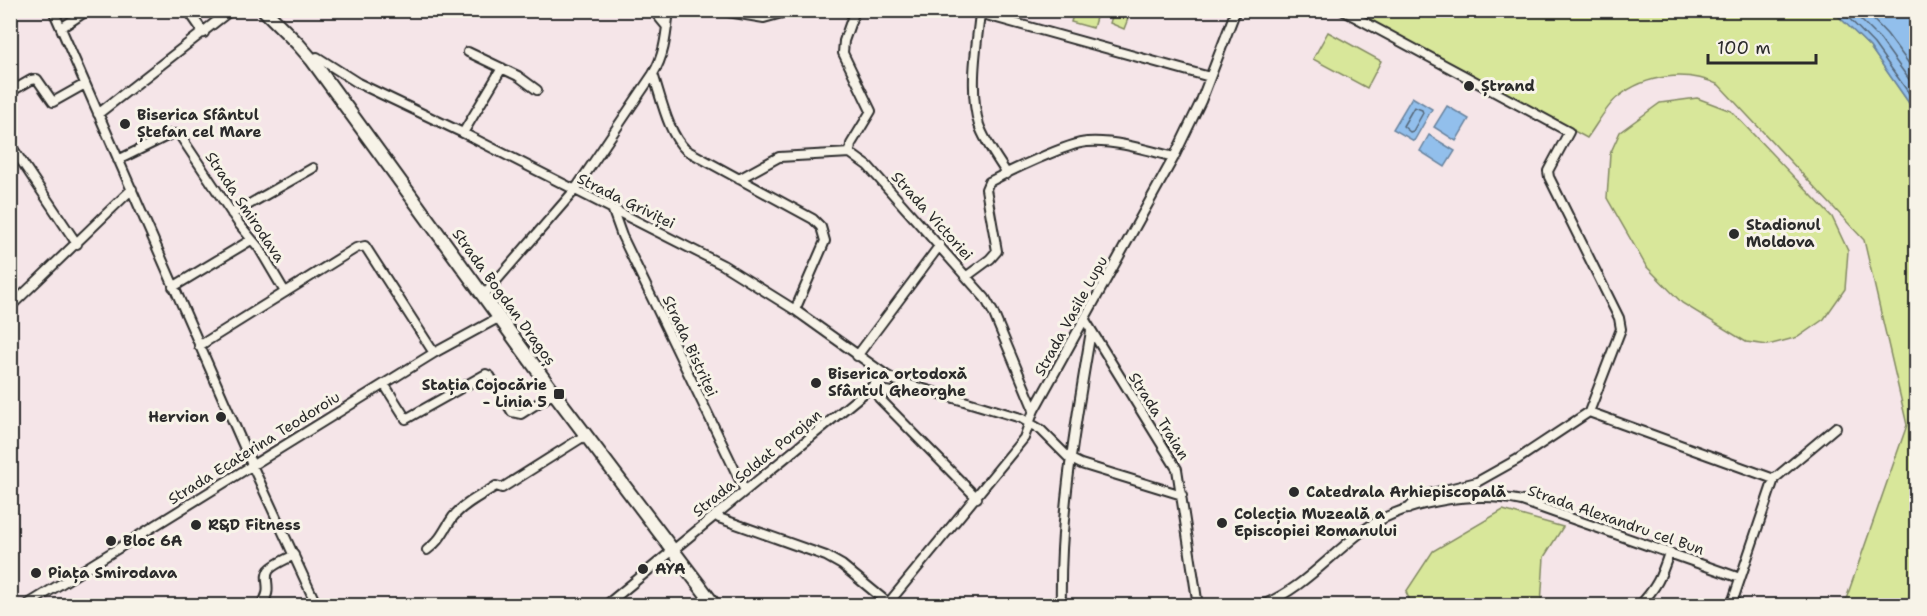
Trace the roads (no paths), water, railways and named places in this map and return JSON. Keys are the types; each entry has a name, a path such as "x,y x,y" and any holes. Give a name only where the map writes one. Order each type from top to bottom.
{"main road":[{"name":"Strada Bogdan Dragoș","path":"269,12 312,60 554,393 715,606"}],"street":[{"path":"53,10 173,287 317,606"},
{"path":"61,28 88,10"},
{"path":"188,10 204,33"},
{"path":"98,114 231,10"},
{"path":"653,10 667,27"},
{"path":"484,295 574,190 653,74 663,54 669,10"},
{"path":"716,10 764,18 793,10"},
{"path":"739,179 779,157 850,153 851,144 871,111 843,53 843,42 855,10"},
{"path":"968,10 1210,77"},
{"name":"Strada Vasile Lupu","path":"887,604 977,498 1024,438 1034,410 1174,157 1210,77 1236,10"},
{"path":"1342,10 1569,132 1548,171 1549,177 1618,318 1621,329 1589,412 1518,459 1477,482 1420,496 1408,509"},
{"path":"980,14 974,76 977,116 984,137 1007,174"},
{"path":"468,52 502,68 537,90"},
{"name":"Strada Griviței","path":"312,60 317,57 358,83 463,133 723,265 795,310 886,375 919,388 1021,418 1030,423 1070,458 1081,464 1182,495"},
{"path":"463,133 502,68"},
{"path":"653,74 672,130 680,145 692,154 813,219 823,232 825,241 795,310"},
{"path":"10,92 37,79 53,102 85,84"},
{"name":"Strada Smirodava","path":"118,160 171,134 179,134 285,292"},
{"path":"967,276 997,251 986,189 989,182 1065,148 1085,142 1134,147 1174,157"},
{"path":"10,144 77,244"},
{"name":"Strada Victoriei","path":"850,153 868,166 985,298 1034,410"},
{"path":"232,214 313,168"},
{"path":"11,305 132,189"},
{"name":"Strada Bistriței","path":"613,211 622,236 746,491"},
{"path":"173,287 251,240"},
{"path":"857,356 939,245"},
{"path":"200,345 356,248 365,246 434,353"},
{"name":"Strada Ecaterina Teodoroiu","path":"25,606 434,353 500,317"},
{"name":"Strada Traian","path":"1085,320 1177,469 1198,606"},
{"path":"1061,606 1060,560 1070,458 1091,331"},
{"path":"384,384 406,419 486,374 490,376 515,414 521,414 554,393"},
{"name":"Strada Soldat Porojan","path":"605,606 886,375"},
{"path":"873,387 879,398 977,498"},
{"name":"Strada Griviței","path":"873,387 881,391 912,391 919,388"},
{"path":"1589,412 1774,478"},
{"path":"1731,606 1774,478 1836,427"},
{"path":"427,550 441,539 453,517 461,509 496,486 502,488 586,435"},
{"name":"Strada Alexandru cel Bun","path":"1260,606 1295,588 1372,525 1408,509 1466,498 1522,501 1740,578"},
{"path":"716,514 719,518 826,556 842,565 887,604"},
{"path":"1639,606 1661,579 1669,553"},
{"path":"260,606 267,598 269,570 294,555"}],"water":[{"path":"1833,11 1916,11 1916,113 1870,47"},
{"path":"1412,97 1432,109 1414,141 1393,129"},
{"path":"1447,106 1469,119 1456,141 1434,127"},
{"path":"1429,135 1455,151 1445,167 1420,151"}],"place":[{"name":"Ștrand","path":"1469,86"},
{"name":"Biserica Sfântul Ștefan cel Mare","path":"125,124"},
{"name":"Stadionul Moldova","path":"1734,234"},
{"name":"Biserica ortodoxă Sfântul Gheorghe","path":"816,383"},
{"name":"Stația Cojocărie - Linia 5","path":"559,394"},
{"name":"Hervion","path":"221,417"},
{"name":"Catedrala Arhiepiscopală","path":"1294,492"},
{"name":"Colecția Muzeală a Episcopiei Romanului","path":"1222,523"},
{"name":"R&D Fitness","path":"196,525"},
{"name":"Bloc 6A","path":"111,541"},
{"name":"AYA","path":"643,569"},
{"name":"Piața Smirodava","path":"36,573"}]}
